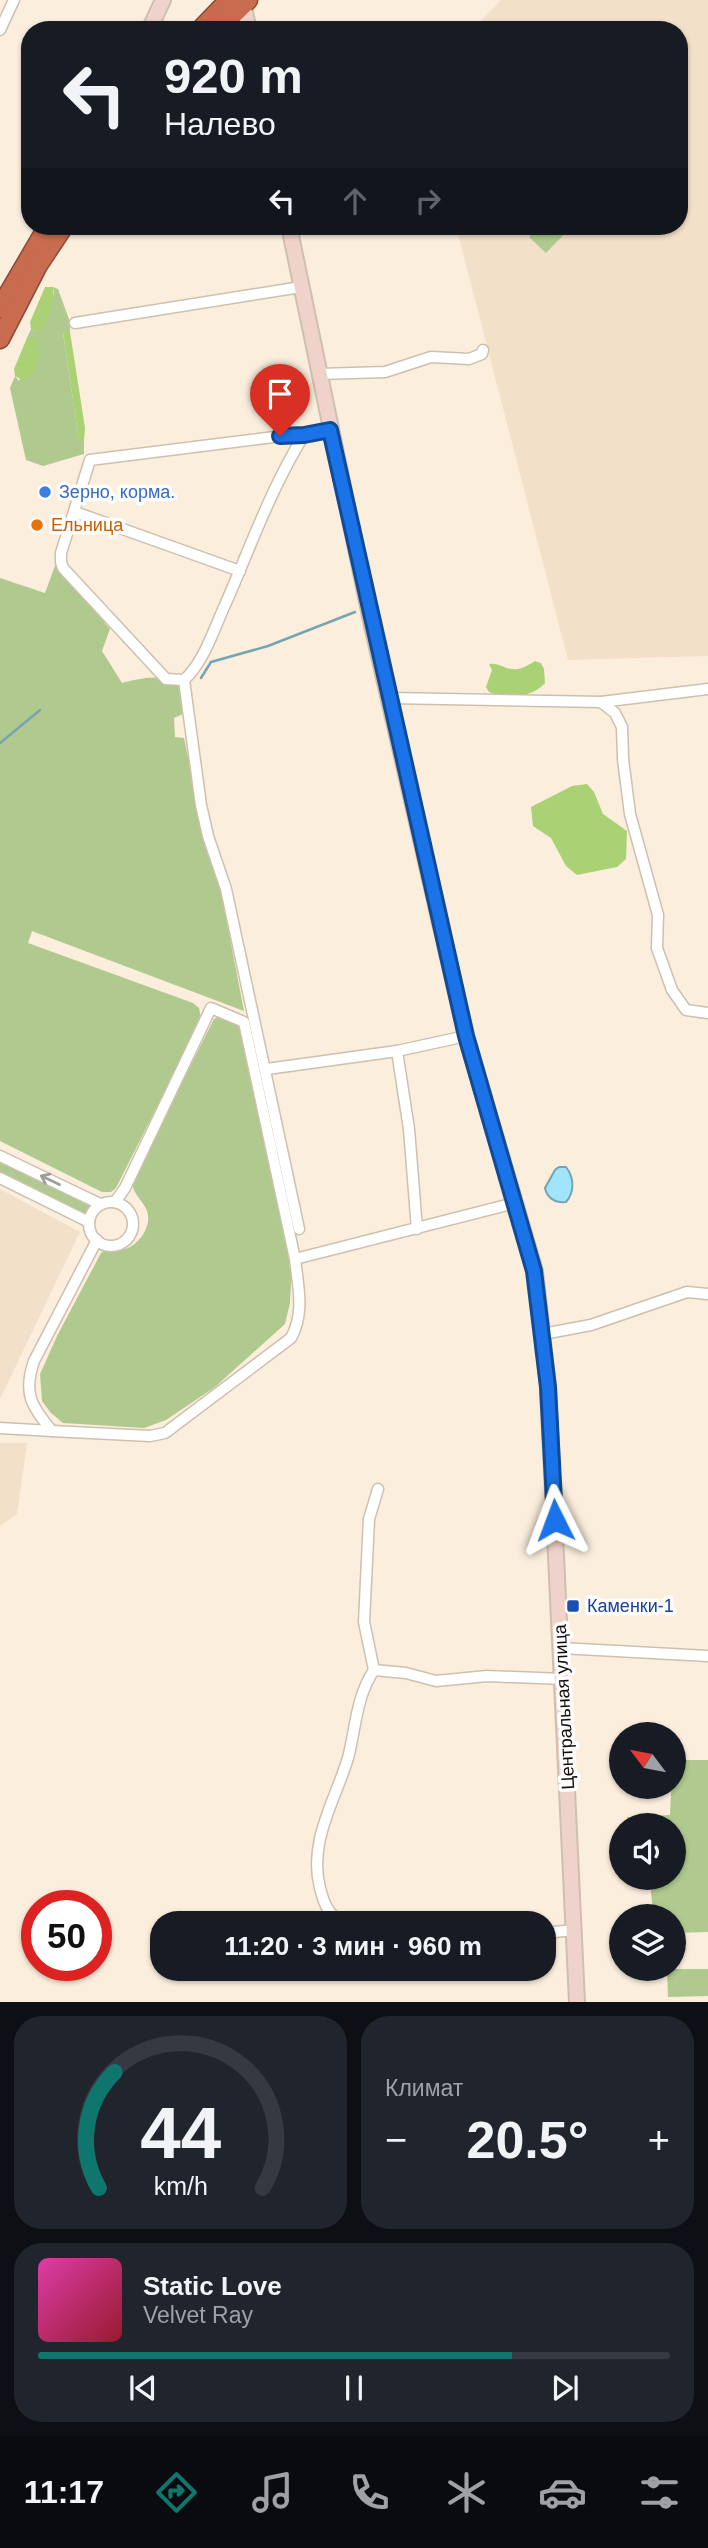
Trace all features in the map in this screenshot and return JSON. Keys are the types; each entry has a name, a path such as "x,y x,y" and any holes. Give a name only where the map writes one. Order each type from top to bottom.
{"highway":[{"path":"212,21 240,1"},
{"path":"225,21 240,1"},
{"path":"0,308 43,235"},
{"path":"0,339 38,265 58,235"}],"main road":[{"path":"153,21 163,0"},
{"path":"240,1 246,21"},
{"name":"Центральная улица","path":"291,235 330,430 466,1036 534,1271 543,1334 563,1679 577,2002"}],"street":[{"path":"0,30 14,0"},
{"path":"75,323 301,287"},
{"path":"319,374 385,372 431,357 469,359 482,354 483,350"},
{"path":"184,680 166,679 63,568 61,553 90,460 330,430"},
{"path":"184,680 195,668 286,463 304,435"},
{"path":"75,512 240,571"},
{"path":"184,680 201,805 208,836 226,889 267,1069 299,1230"},
{"path":"390,698 601,702 708,689"},
{"path":"601,702 615,713 622,727 630,814 658,915 657,948 672,990 686,1010 708,1013"},
{"path":"0,1428 150,1436 165,1433 291,1338 297,1328 300,1311 295,1259 244,1022 211,1008 115,1202"},
{"path":"267,1069 397,1051 466,1036"},
{"path":"397,1051 409,1129 417,1229"},
{"path":"0,1156 100,1204"},
{"path":"0,1178 89,1222"},
{"path":"115,1202 127,1209 131,1215 132,1230 117,1245 103,1244 89,1229 89,1222 94,1209 100,1204 115,1202"},
{"path":"295,1259 515,1203"},
{"path":"52,1431 34,1409 29,1394 29,1376 40,1349 97,1240"},
{"path":"543,1334 591,1325 687,1293 708,1294"},
{"path":"329,1911 325,1907 316,1871 318,1841 346,1762 358,1703 374,1670 364,1622 369,1519 378,1489"},
{"path":"561,1647 708,1656"},
{"path":"374,1670 406,1673 436,1681 487,1676 563,1679"},
{"path":"556,1932 574,1930"}],"shaded area":[{"path":"501,0 708,0 708,656 568,660 458,235 688,235 688,21 481,21"},
{"path":"0,1189 80,1232 0,1399"},
{"path":"0,1443 27,1443 17,1514 0,1526"}],"green space":[{"path":"531,235 563,235 546,253 529,237"},
{"path":"45,287 53,287 52,304 42,330 36,332 31,329 30,322"},
{"path":"53,287 58,289 70,322 70,332 63,333 79,440 84,441 84,454 43,466 26,460 10,388 15,376 19,381 35,338 27,338 31,329 36,332 54,293"},
{"path":"63,332 70,332 85,428 84,441 79,441"},
{"path":"27,338 35,338 38,356 33,373 24,381 15,376 14,369"},
{"path":"56,563 110,629 102,651 122,683 145,678 163,678 177,684 181,691 183,714 174,718 175,737 184,738 202,826 221,892 244,1011 32,931 28,943 193,1003 199,1008 201,1019 116,1188 111,1192 102,1192 0,1141 0,578 45,593"},
{"path":"535,661 541,663 544,669 545,683 533,692 504,696 489,692 486,687 492,670 489,664 514,669"},
{"path":"587,784 594,792 603,814 627,831 626,859 617,867 577,875 566,866 551,838 533,826 531,807 572,786"},
{"path":"219,1016 242,1022 292,1261 290,1303 285,1324 215,1387 166,1420 144,1428 63,1423 42,1401 40,1374 101,1253 128,1248 137,1242 144,1232 148,1222 147,1211 132,1182 214,1019"},
{"path":"0,1161 90,1205 85,1215 0,1174"},
{"path":"686,1760 708,1760 708,1932 686,1933 686,1904 652,1904 651,1890 686,1890 686,1813 670,1813 671,1799 686,1799"},
{"path":"686,1969 708,1969 708,1996 668,1997 667,1981 686,1981"}],"water":[{"path":"559,1167 566,1167 572,1180 571,1194 566,1202 552,1199 545,1188"}],"waterway":[{"path":"201,678 211,662 268,646 355,612"},
{"path":"0,743 40,710"}],"place":[{"name":"Зерно, корма.","path":"45,492"},
{"name":"Ельница","path":"37,525"},
{"name":"Каменки-1","path":"573,1606"}],"route":[{"path":"280,436 330,430 466,1036 534,1271 548,1387 555,1520"}]}
